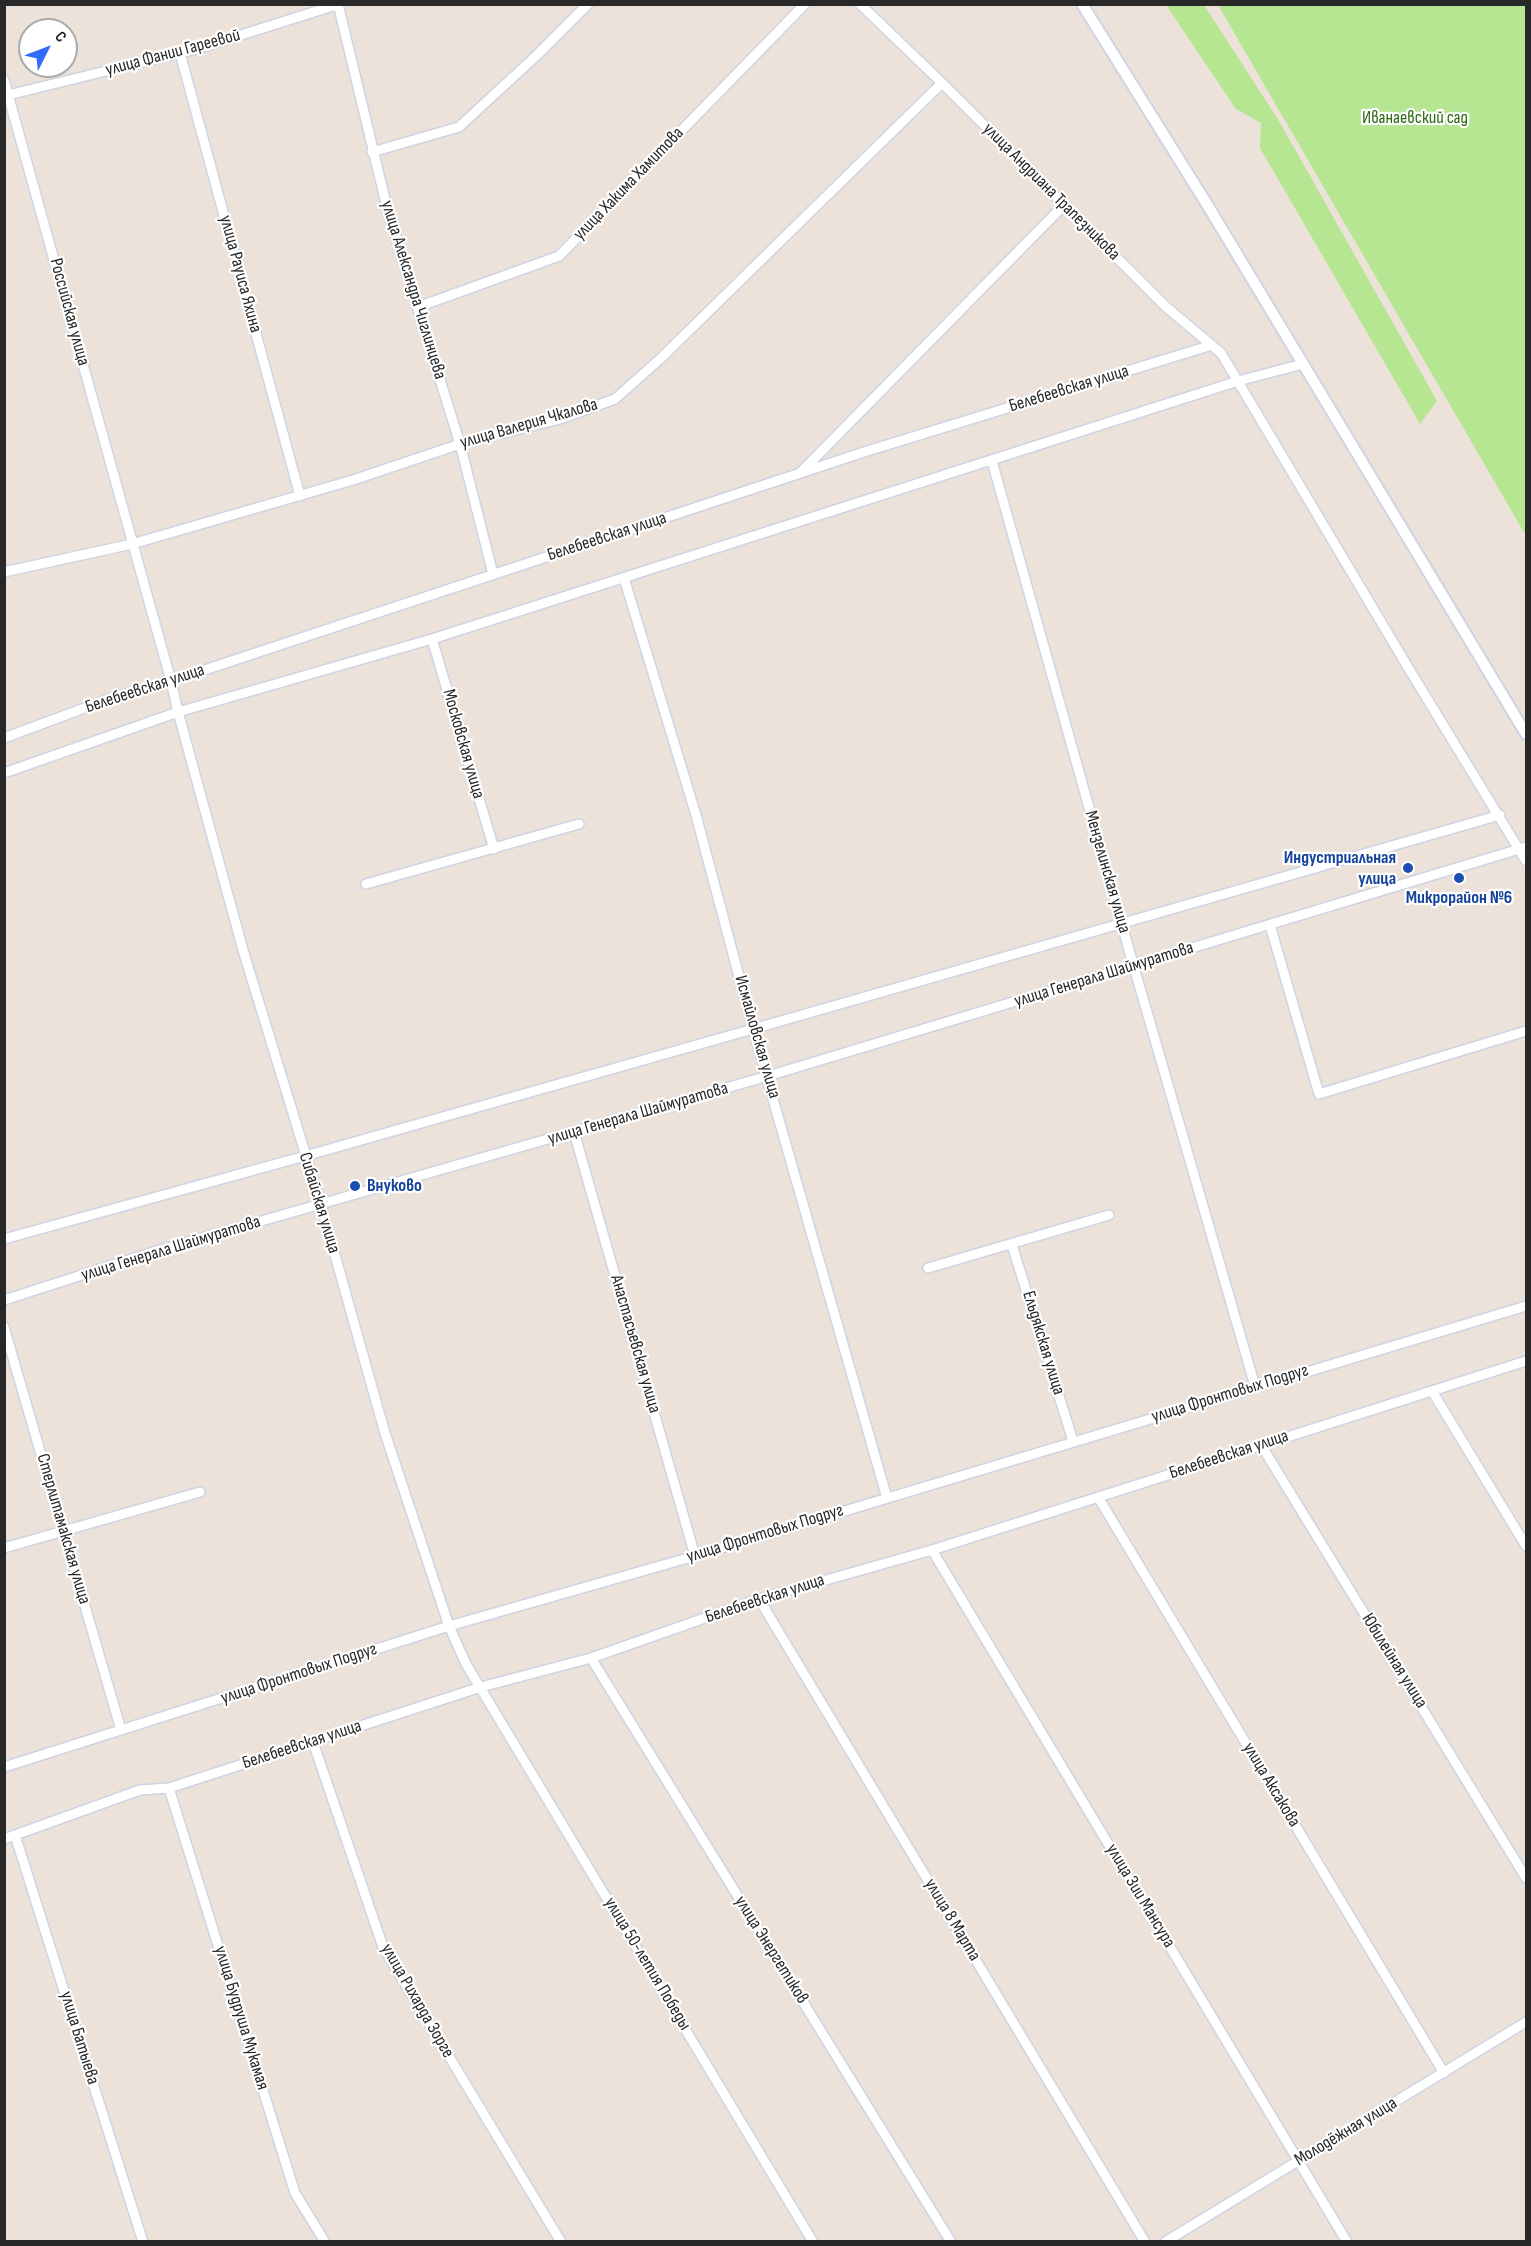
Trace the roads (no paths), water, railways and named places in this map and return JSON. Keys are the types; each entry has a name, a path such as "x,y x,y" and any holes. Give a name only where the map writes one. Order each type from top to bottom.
{"street":[{"path":"372,152 459,127 588,4"},
{"name":"улица Хакима Хамитова","path":"418,307 559,256 805,4"},
{"name":"улица Андриана Трапезникова","path":"860,4 942,82 1165,306 1221,353 1238,381"},
{"path":"1082,4 1527,734"},
{"name":"улица Александра Чиглинцева","path":"338,5 389,216 460,444 494,574"},
{"name":"улица Фании Гареевой","path":"7,95 180,53 338,5"},
{"name":"улица Рауиса Яхина","path":"180,53 300,495"},
{"name":"Российская улица","path":"4,80 171,681"},
{"name":"улица Валерия Чкалова","path":"4,572 132,544 300,495 460,444 560,419 615,399 660,359 942,82"},
{"path":"800,473 1064,205"},
{"name":"Белебеевская улица","path":"4,738 114,697 171,681 800,473 1212,345"},
{"name":"Белебеевская улица","path":"4,773 178,712 432,639 1238,381 1303,364"},
{"path":"1238,381 1403,659 1500,815 1524,849 1527,861"},
{"name":"Мензелинская улица","path":"992,461 1120,922 1256,1386"},
{"name":"Исмайловская улица","path":"624,578 696,815 753,1029 887,1498"},
{"name":"Московская улица","path":"432,639 494,849"},
{"name":"Сибайская улица","path":"171,681 243,950 321,1205 384,1430 449,1626 466,1665 481,1687"},
{"path":"4,1239 305,1156 1500,815"},
{"path":"366,884 579,824"},
{"name":"улица Генерала Шаймуратова","path":"4,1300 160,1250 768,1076 1524,849"},
{"path":"1270,925 1319,1094 1527,1031"},
{"name":"Анастасьевская улица","path":"574,1132 696,1556"},
{"path":"928,1268 1109,1215"},
{"name":"Ельдякская улица","path":"1012,1245 1074,1441"},
{"name":"улица Фронтовых Подруг","path":"4,1767 449,1626 696,1556 1527,1306"},
{"name":"Стерлитамакская улица","path":"4,1327 121,1730"},
{"name":"Белебеевская улица","path":"4,1839 140,1790 169,1788 481,1687 591,1658 759,1599 932,1550 1527,1361"},
{"path":"1432,1391 1527,1546"},
{"name":"Юбилейная улица","path":"1261,1445 1527,1878"},
{"path":"4,1548 200,1492"},
{"name":"улица Аксакова","path":"1098,1497 1444,2073"},
{"name":"улица Зии Мансура","path":"932,1550 1347,2241"},
{"name":"улица 8 Марта","path":"759,1599 1145,2241"},
{"name":"улица Энергетиков","path":"591,1658 951,2241"},
{"name":"улица 50-летия Победы","path":"481,1687 813,2241"},
{"name":"улица Рихарда Зорге","path":"313,1742 383,1947 561,2241"},
{"name":"улица Будруша Мукамая","path":"169,1788 295,2193 325,2241"},
{"name":"улица Батыева","path":"15,1835 143,2241"},
{"name":"Молодёжная улица","path":"1165,2241 1527,2022"}],"place":[{"name":"Индустриальная улица","path":"1408,868"},
{"name":"Микрорайон №6","path":"1459,878"},
{"name":"Внуково","path":"355,1186"}],"park label":[{"name":"Иванаевский сад","path":"1415,118"}]}
